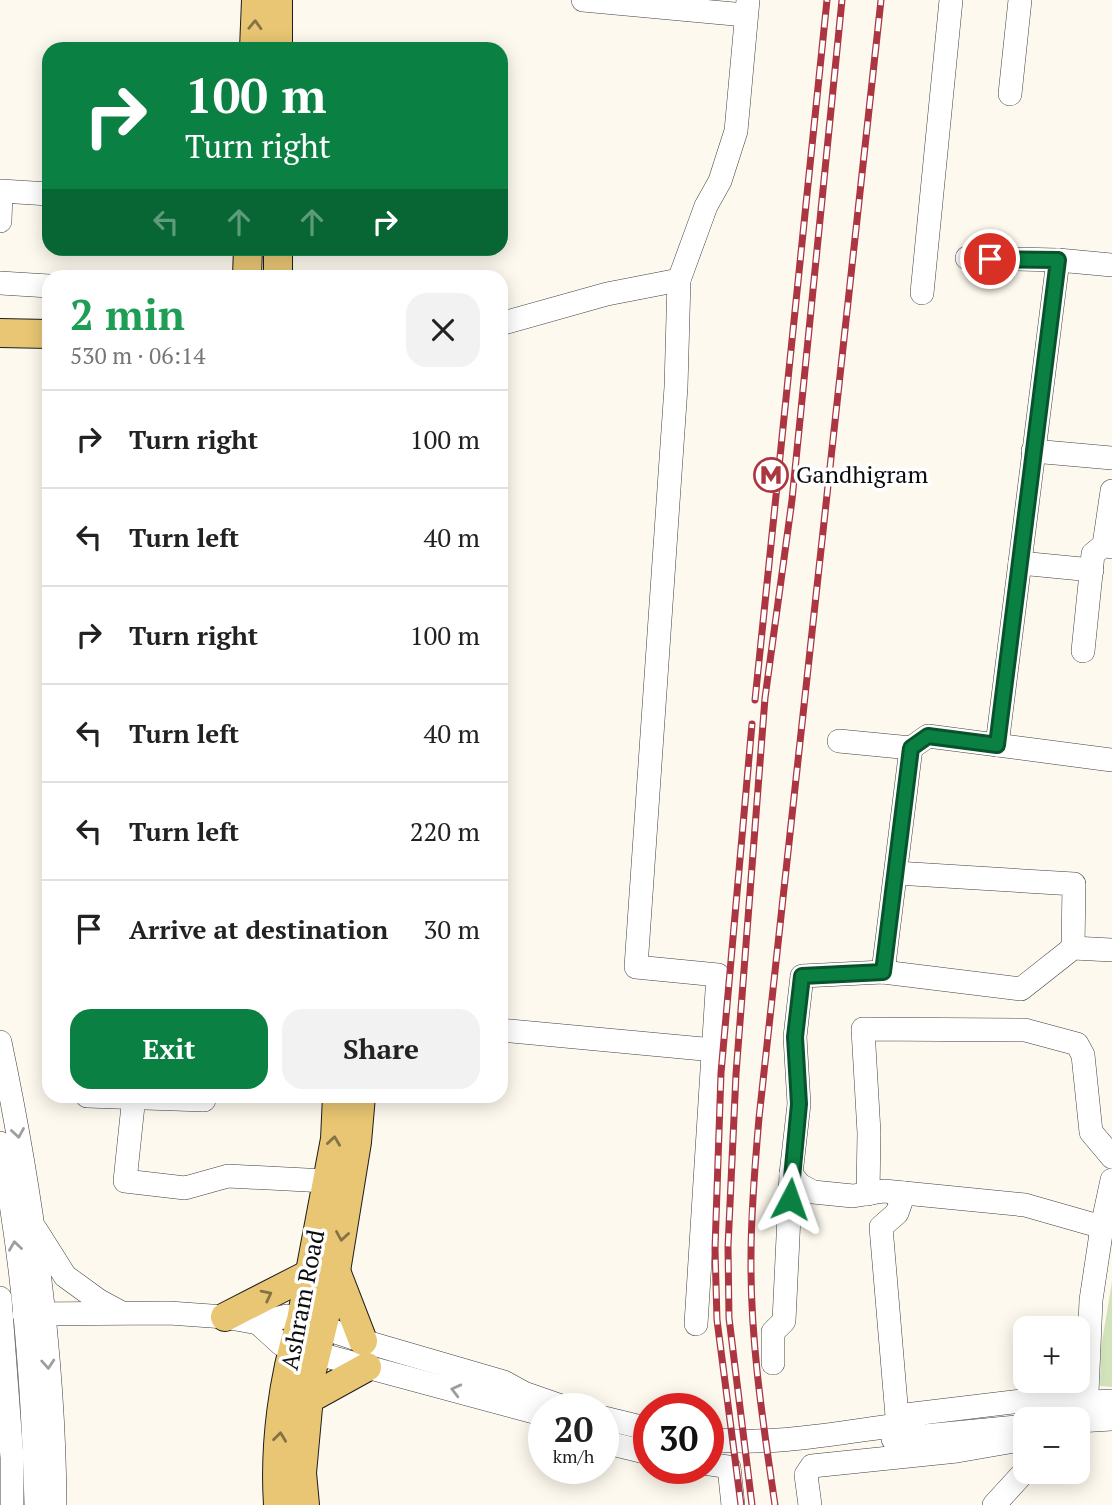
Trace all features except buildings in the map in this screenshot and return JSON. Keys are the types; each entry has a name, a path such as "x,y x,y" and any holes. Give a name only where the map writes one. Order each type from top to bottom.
{"main road":[{"path":"254,42 256,0"},
{"path":"278,0 278,42"},
{"path":"0,315 42,315"},
{"path":"0,333 42,334"},
{"name":"Ashram Road","path":"322,1273 326,1181 335,1139 337,1103"},
{"name":"Ashram Road","path":"278,1505 275,1468 357,1142 360,1103"},
{"path":"225,1317 322,1273 365,1354 309,1399"},
{"name":"Ashram Road","path":"304,1351 309,1399 302,1473 305,1505"}],"street":[{"path":"583,0 747,8 736,131 720,181 706,206 679,281 675,400 636,967 718,975 696,1324"},
{"path":"922,293 951,0"},
{"path":"1010,94 1020,0"},
{"path":"0,221 0,191 42,194"},
{"path":"967,258 1058,260 1112,265"},
{"path":"997,745 1058,260"},
{"path":"508,322 607,294 679,281"},
{"path":"0,283 42,286"},
{"path":"1033,451 1112,458"},
{"path":"1083,651 1093,554 1108,546 1112,491"},
{"path":"1020,563 1092,569"},
{"path":"839,741 911,748 928,736 1112,760"},
{"path":"883,972 911,748"},
{"path":"895,873 1074,884 1073,948"},
{"path":"773,1363 773,1332 784,1321 791,1174 799,1104 795,1037 802,976 883,972 1021,989 1073,948 1112,950"},
{"path":"868,1194 869,1133 863,1029 1025,1030 1077,1044 1083,1055 1091,1132 1112,1157"},
{"path":"508,1031 714,1050"},
{"path":"0,1042 15,1111 12,1195 65,1276 98,1300 122,1313"},
{"path":"133,1103 125,1181 185,1188 228,1176 326,1181"},
{"path":"0,1143 52,1410 55,1505"},
{"path":"791,1174 800,1185 813,1192 853,1196 884,1191 1025,1205 1102,1227"},
{"path":"1080,1407 1091,1300 1112,1180"},
{"path":"904,1193 897,1213 881,1227 897,1416 1013,1412"},
{"path":"33,1224 36,1505"},
{"path":"0,1298 12,1458 12,1505"},
{"path":"34,1313 225,1317 258,1322 287,1316 312,1323 365,1354 528,1409"},
{"path":"258,1322 281,1344 304,1351 365,1354 504,1382 528,1394"},
{"path":"1088,1407 1112,1401"},
{"path":"522,1407 528,1415"},
{"path":"1090,1412 1112,1419"},
{"path":"724,1441 806,1437 1013,1416"},
{"path":"724,1454 737,1456 1013,1427"},
{"path":"810,1505 806,1475 812,1466 957,1451 1013,1441"},
{"path":"12,1458 35,1459"},
{"path":"724,1466 729,1467 733,1505"},
{"path":"994,1505 1013,1484"}],"green space":[{"path":"1112,1282 1112,1387 1100,1386 1101,1347"}],"railway":[{"path":"755,700 827,0"},
{"path":"752,1505 729,1318 728,1247 736,1074 765,698 792,500 842,0"},
{"path":"775,1505 758,1381 751,1287 755,1170 881,0"},
{"path":"741,1505 717,1320 715,1249 721,1073 752,724"}],"place":[{"name":"Gandhigram","path":"771,475"}],"route":[{"path":"790,1199 799,1104 795,1037 802,976 883,972 911,748 928,736 997,745 1058,260 990,259"}]}
